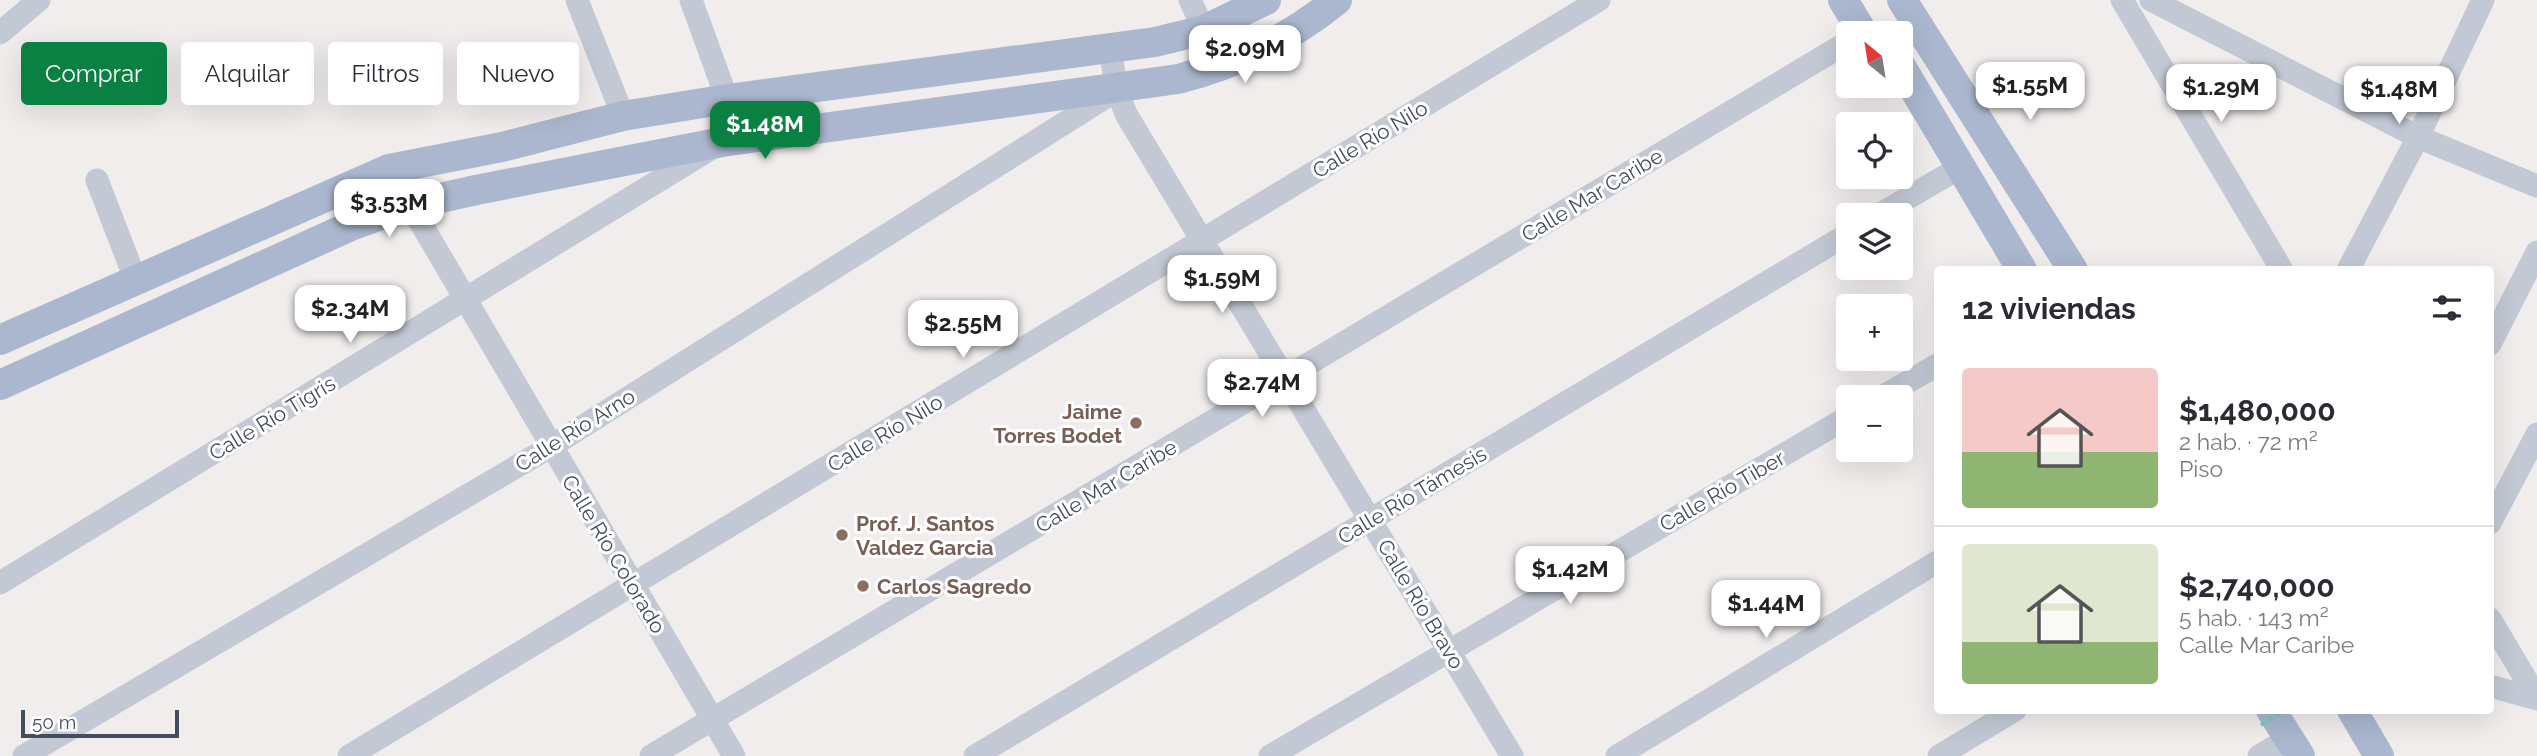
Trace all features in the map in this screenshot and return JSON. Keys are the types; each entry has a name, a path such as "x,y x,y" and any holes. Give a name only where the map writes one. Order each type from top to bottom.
{"main road":[{"path":"0,340 388,169 502,147 623,117 727,99 1110,50 1204,30 1266,0"},
{"path":"0,385 353,225 409,205 722,142 891,117 1117,90 1223,68 1303,28 1337,0"},
{"path":"1843,0 1855,21"},
{"path":"1862,0 1875,21"},
{"path":"1902,0 2070,266"},
{"path":"1926,0 2089,266"},
{"path":"1913,87 2020,266"},
{"path":"1901,98 2001,266"},
{"path":"2354,714 2379,756"},
{"path":"2266,718 2291,735"}],"street":[{"path":"0,33 39,0"},
{"path":"577,0 623,117"},
{"path":"691,0 727,99 722,142"},
{"path":"1190,0 1204,30"},
{"name":"Calle Río Nilo","path":"349,756 1599,0"},
{"path":"2122,0 2281,266"},
{"path":"2151,0 2418,136 2537,186"},
{"path":"2350,266 2418,136 2483,0"},
{"name":"Calle Mar Caribe","path":"651,756 1836,49"},
{"name":"Calle Río Bravo","path":"1110,50 1117,90 1126,114 1512,756"},
{"name":"Calle Río Arno","path":"24,756 550,447 1117,90"},
{"name":"Calle Río Tigris","path":"0,583 722,142"},
{"name":"Calle Río Colorado","path":"388,169 734,756"},
{"path":"1899,203 1947,175"},
{"path":"97,180 136,281"},
{"name":"Calle Río Támesis","path":"975,756 1836,241"},
{"path":"2494,336 2537,252"},
{"path":"1903,385 1934,367"},
{"name":"Calle Río Tiber","path":"1270,756 1836,424"},
{"path":"2494,515 2537,434"},
{"path":"1617,756 1934,564"},
{"path":"2494,626 2537,698"},
{"path":"2494,687 2537,698"},
{"path":"1939,756 2008,714"},
{"path":"2259,756 2291,735"}],"path":[{"path":"2266,718 2291,735"}],"place":[{"name":"Jaime Torres Bodet","path":"1136,423"},
{"name":"Prof. J. Santos Valdez Garcia","path":"842,535"},
{"name":"Carlos Sagredo","path":"863,586"}]}
